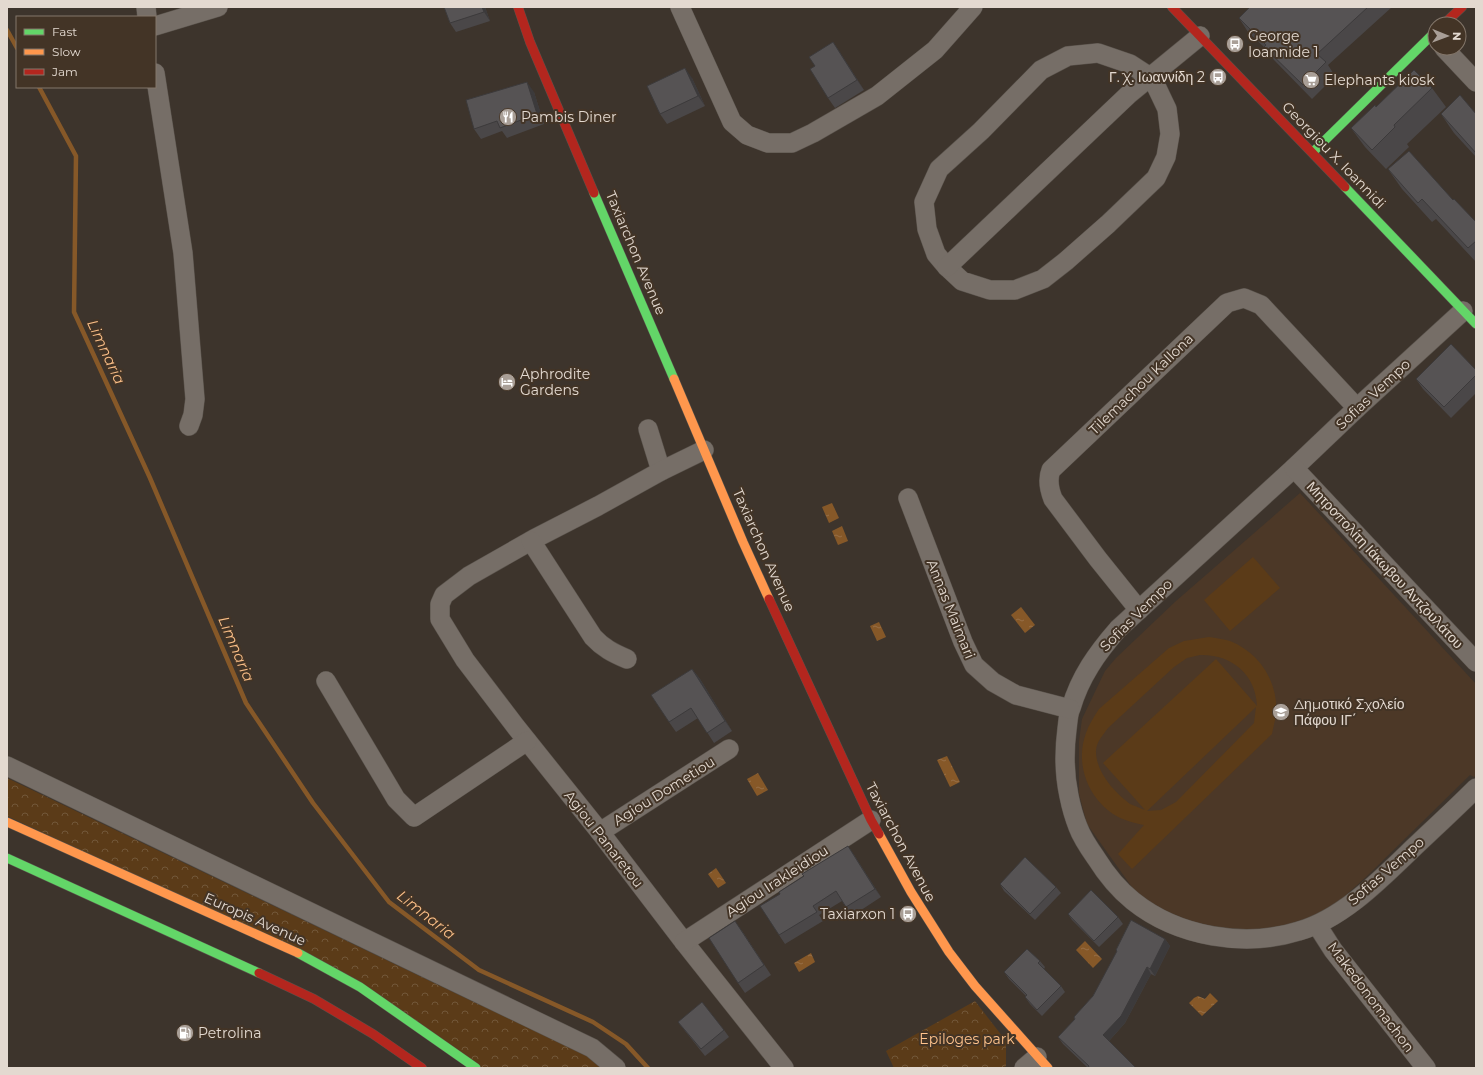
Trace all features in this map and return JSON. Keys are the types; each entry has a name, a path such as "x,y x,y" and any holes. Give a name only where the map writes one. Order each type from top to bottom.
{"main road":[{"name":"Taxiarchon Avenue","path":"518,7 530,42 743,542 871,820 911,892 949,952 1036,1064"},
{"name":"Georgiou X. Ioannidi","path":"1172,7 1470,317"},
{"path":"1455,16 1462,7"},
{"path":"1313,152 1427,46"},
{"name":"Europis Avenue","path":"7,822 304,956 360,987 476,1068"},
{"path":"7,858 239,963 314,1000 374,1034 422,1068"}],"street":[{"path":"156,26 218,7"},
{"path":"680,7 732,122 747,135 768,143 792,143 813,133 877,96 936,50 973,7"},
{"path":"947,267 1128,95 1200,36"},
{"path":"1098,53 1130,64 1150,77 1167,109 1170,134 1166,157 1156,178 1108,224 1066,261 1042,279 1015,290 990,290 962,281 947,267 936,254 927,229 924,202 939,169 981,131 1041,70 1068,56 1098,53"},
{"path":"1455,56 1476,82"},
{"path":"156,79 183,253 195,399 193,415 189,426"},
{"name":"Tilemachou Kallona","path":"1139,610 1098,559 1053,498 1050,490 1049,476 1051,470 1227,303 1244,298 1261,305 1357,408"},
{"name":"Sofias Vempo","path":"1470,317 1357,408 1294,468 1118,629 1100,650 1078,689 1070,710 1064,760 1066,783 1078,828 1103,870 1118,888 1134,902 1158,917 1200,934 1223,938 1244,939 1276,936 1299,932 1317,925 1344,908 1372,887 1476,788"},
{"path":"648,429 661,471"},
{"path":"627,658 610,652 593,637 531,541 661,471 704,450"},
{"name":"Μητροπολίτη Ιάκωβου Αντζουλάτου","path":"1294,468 1476,662"},
{"name":"Annas Maimari","path":"908,498 963,642 974,665 993,682 1016,695 1070,710"},
{"name":"Agiou Panaretou","path":"531,541 469,576 444,595 440,604 440,619 465,660 527,741 784,1068"},
{"path":"326,680 396,799 414,817 527,741"},
{"name":"Agiou Dometiou","path":"600,832 729,749"},
{"path":"7,766 592,1048 616,1068"},
{"name":"Agiou Irakleidiou","path":"684,942 871,820"},
{"name":"Makedonomachon","path":"1317,925 1333,950 1426,1068"}],"shaded area":[{"name":"Δημοτικό Σχολείο Πάφου ΙΓ΄","path":"1300,493 1476,684 1476,775 1474,777 1470,775 1366,877 1335,905 1317,917 1264,930 1225,929 1190,921 1149,904 1134,890 1087,824 1079,794 1079,741 1082,719 1105,671 1116,658 1176,601"}],"green space":[{"path":"1253,557 1280,588 1230,631 1204,600"},
{"path":"1209,637 1228,640 1241,646 1259,661 1271,681 1276,703 1276,715 1272,734 1132,869 1118,854 1144,825 1128,821 1113,814 1096,798 1090,788 1083,767 1083,744 1086,733 1099,709 1169,648 1184,641","holes":["1200,655 1222,658 1240,668 1252,684 1256,695 1257,706 1216,659 1103,763 1145,810 1130,804 1112,787 1102,773 1096,750 1099,741 1108,728 1174,667 1187,658","1256,707 1254,723 1176,802 1161,810 1147,811"]},
{"path":"7,778 478,1004 594,1054 607,1068 478,1068 356,980 7,816"},
{"name":"Epiloges park","path":"975,1001 1006,1041 1006,1066 1003,1068 894,1068 886,1051"}],"water":[{"path":"832,503 839,518 829,523 822,507"},
{"path":"842,526 848,541 838,545 832,531"},
{"path":"1021,607 1035,625 1025,633 1011,615"},
{"path":"879,622 886,637 877,641 870,626"},
{"path":"947,756 960,782 950,787 937,760"},
{"path":"758,773 768,790 757,796 747,779"},
{"path":"716,868 726,883 718,888 708,874"},
{"path":"1085,941 1102,959 1093,968 1076,950"},
{"path":"811,953 815,962 799,972 794,963"},
{"path":"1210,993 1218,1001 1202,1016 1189,1003 1198,996 1205,999"}],"building":[{"path":"444,7 482,7 484,12 450,23"},
{"path":"1250,7 1368,7 1317,54 1326,62 1303,85 1264,47 1266,45 1239,18"},
{"path":"833,42 857,80 828,98 810,69 815,66 809,57"},
{"path":"685,68 698,96 660,114 647,86"},
{"path":"1414,70 1432,88 1394,125 1395,127 1372,150 1351,128 1375,105 1376,107"},
{"name":"Pambis Diner","path":"527,82 537,114 500,128 497,121 474,129 466,100"},
{"path":"1460,95 1476,114 1476,153 1441,114"},
{"path":"1409,151 1453,200 1454,199 1476,222 1476,241 1468,248 1422,199 1418,203 1388,169"},
{"path":"1451,344 1476,370 1476,375 1444,407 1416,379"},
{"path":"692,669 725,721 707,733 691,708 669,722 651,695"},
{"path":"848,846 875,889 846,907 836,891 813,906 817,912 779,935 760,906 780,894 779,892 804,876 802,874"},
{"path":"1025,857 1056,887 1030,914 1000,884"},
{"path":"1091,890 1118,917 1094,941 1068,914"},
{"path":"1131,920 1165,939 1150,969 1147,967 1121,1016 1103,1035 1136,1068 1088,1068 1089,1066 1058,1037 1075,1019 1074,1017 1093,996 1117,951 1116,950"},
{"path":"735,921 764,965 738,983 709,938"},
{"path":"1027,949 1040,961 1038,963 1061,986 1037,1010 1025,997 1027,995 1004,972"},
{"path":"702,1002 724,1030 701,1049 678,1022"}],"waterway":[{"name":"Limnaria","path":"7,30 16,46"},
{"name":"Limnaria","path":"40,88 76,156 74,312 150,478 246,703 313,803 389,902 479,970 593,1022 626,1044 648,1068"}],"traffic: fast":[{"path":"1313,152 1427,40"},
{"path":"1345,187 1476,324"},
{"path":"594,193 674,379"},
{"path":"7,858 259,973"},
{"path":"298,953 360,987 476,1068"}],"traffic: slow":[{"path":"674,379 743,542 769,599"},
{"path":"7,822 298,953"},
{"path":"879,834 911,892 949,952 975,986 1048,1068"}],"traffic: jam":[{"path":"518,7 530,42 594,193"},
{"path":"1172,7 1345,187"},
{"path":"1452,16 1462,7"},
{"path":"769,599 871,820 879,834"},
{"path":"259,973 314,999 373,1034 422,1068"}],"place":[{"name":"George Ioannide 1","path":"1235,44"},
{"name":"Γ. Χ. Ιωαννίδη 2","path":"1218,77"},
{"name":"Elephants kiosk","path":"1311,80"},
{"name":"Pambis Diner","path":"508,117"},
{"name":"Aphrodite Gardens","path":"507,382"},
{"name":"Δημοτικό Σχολείο Πάφου ΙΓ΄","path":"1281,712"},
{"name":"Taxiarxon 1","path":"908,914"},
{"name":"Petrolina","path":"185,1033"}]}
